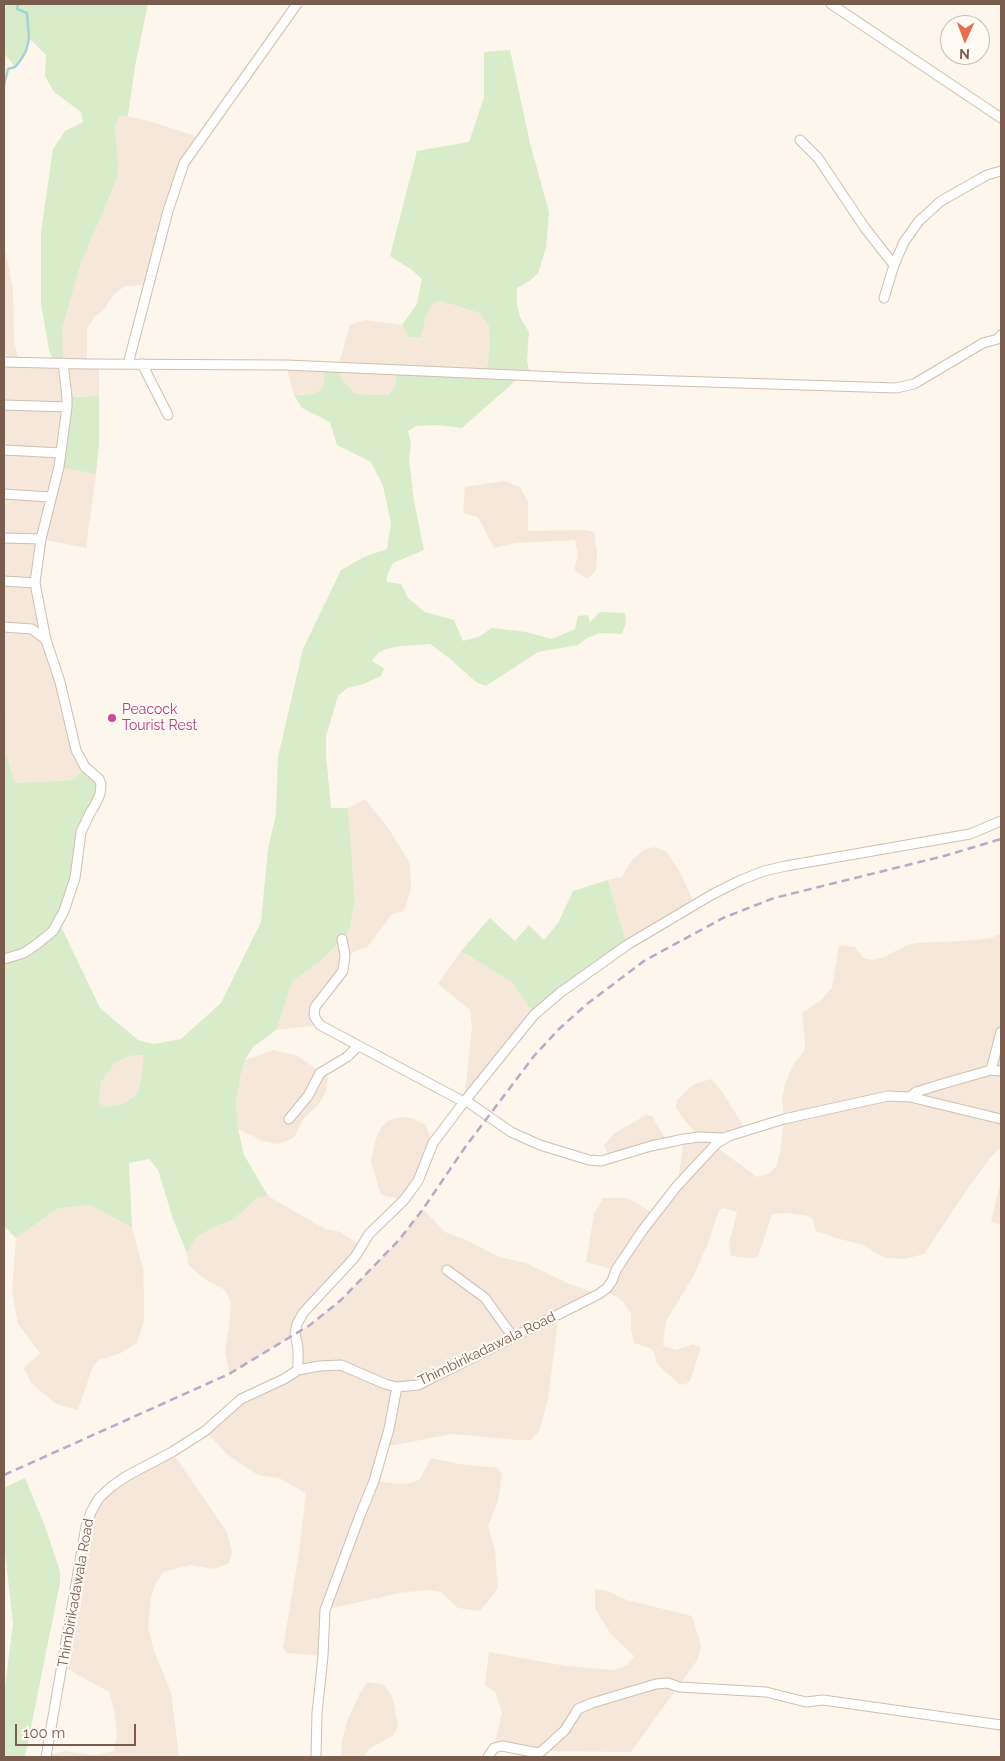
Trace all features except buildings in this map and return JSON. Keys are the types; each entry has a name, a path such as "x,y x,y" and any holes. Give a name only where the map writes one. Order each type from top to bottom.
{"street":[{"path":"128,364 168,211 184,163 298,4"},
{"path":"831,4 1001,118"},
{"path":"800,140 818,158 865,228 894,265"},
{"path":"884,298 894,265 904,242 919,222 941,201 987,175 1001,171"},
{"path":"4,362 286,365 582,378 896,388 914,384 983,343 1000,338"},
{"path":"4,959 24,953 56,927 64,911 75,878 81,832 95,806 102,784 85,767 76,750 60,682 46,640 35,583 41,539 61,453 67,407 63,363"},
{"path":"142,364 168,415"},
{"path":"4,405 67,407"},
{"path":"4,450 61,453"},
{"path":"4,494 50,497"},
{"path":"4,538 41,539"},
{"path":"4,581 35,583"},
{"path":"4,626 32,629 46,640"},
{"path":"298,1370 298,1348 295,1334 297,1324 303,1313 355,1256 369,1234 404,1200 418,1181 433,1143 464,1101 534,1015 561,992 627,945 741,880 764,871 970,834 1001,822"},
{"path":"342,939 345,956 343,971 315,1007 314,1016 320,1025 464,1101 511,1132 540,1145 589,1160 601,1160 684,1139 699,1137 725,1138"},
{"path":"991,1070 1001,1032"},
{"path":"289,1119 308,1096 320,1073 348,1057 358,1046"},
{"path":"913,1095 991,1070 1001,1071"},
{"path":"913,1095 1001,1119"},
{"name":"Thimbirikadawala Road","path":"46,1757 86,1526 99,1498 125,1477 172,1452 205,1431 241,1399 284,1379 298,1370 319,1366 341,1365 385,1384 397,1387 418,1385 599,1294 607,1288 616,1270 642,1231 677,1186 717,1143 725,1138 784,1119 888,1096 913,1095"},
{"path":"447,1270 485,1298 513,1337"},
{"path":"316,1757 317,1713 323,1656 325,1610 374,1481 389,1429 397,1387"},
{"path":"488,1757 494,1748 502,1746 538,1753 564,1730 578,1709 656,1684 766,1692 806,1702 823,1700 1001,1726"}],"shaded area":[{"path":"128,116 201,138 184,163 149,285 125,286 113,295 104,310 95,316 87,329 87,363 99,363 99,396 68,397 59,466 96,474 86,548 41,539 35,583 85,767 73,780 15,783 6,753 6,714 4,709 4,243 13,290 14,340 19,362 62,363 62,330 80,266 117,179 115,128 119,117"},
{"path":"441,301 479,313 489,326 490,346 486,373 396,369 395,387 387,395 354,393 349,388 341,378 338,367 350,325 365,320 402,325 408,337 421,337 427,314 433,304"},
{"path":"286,365 323,367 324,382 322,389 314,394 294,395"},
{"path":"504,481 520,487 528,502 528,531 584,530 594,532 597,552 596,571 587,579 574,570 578,556 575,540 516,543 494,548 478,517 463,513 465,487"},
{"path":"365,799 389,829 410,863 411,889 404,911 392,914 368,946 345,956 345,961 315,1007 320,1025 276,1030 293,981 324,958 349,931 355,901 348,808"},
{"path":"654,847 667,852 680,872 695,905 627,945 608,880 622,877 632,860 644,850"},
{"path":"1001,933 1001,1147 990,1158 968,1188 924,1254 905,1259 885,1258 863,1245 816,1231 812,1218 808,1216 787,1213 772,1214 758,1257 731,1256 729,1243 737,1212 723,1208 719,1210 708,1243 693,1277 666,1321 663,1346 677,1350 693,1344 701,1347 690,1381 684,1385 678,1383 658,1365 652,1349 634,1343 631,1331 631,1314 624,1302 605,1290 615,1270 586,1262 594,1214 603,1198 627,1198 655,1214 677,1186 684,1139 699,1137 676,1108 677,1100 694,1084 711,1079 721,1090 746,1130 715,1146 757,1177 769,1173 776,1167 780,1153 784,1119 782,1098 785,1084 793,1065 804,1051 802,1013 820,1001 832,988 839,945 855,947 863,958 872,960 884,957 907,945 977,940 991,938"},
{"path":"461,951 513,983 534,1015 464,1102 472,1027 470,1010 438,984"},
{"path":"273,1050 298,1056 328,1077 326,1092 319,1104 303,1119 294,1138 278,1144 263,1141 238,1129 236,1102 245,1060"},
{"path":"145,1055 137,1094 123,1104 101,1107 99,1100 101,1082 115,1063 129,1056"},
{"path":"646,1115 652,1116 668,1143 614,1157 607,1152 604,1145 615,1133"},
{"path":"401,1117 411,1118 425,1124 433,1143 404,1200 381,1195 371,1162 375,1141 382,1126 388,1121"},
{"path":"1001,1179 1001,1225 991,1222"},
{"path":"268,1196 325,1229 341,1232 361,1246 303,1313 296,1334 341,1300 399,1240 423,1209 445,1232 466,1240 499,1257 526,1263 567,1283 599,1294 559,1314 548,1399 539,1431 531,1440 452,1434 384,1447 375,1481 399,1484 412,1483 420,1479 431,1458 459,1464 498,1468 502,1475 498,1502 488,1525 495,1551 498,1588 480,1611 458,1608 441,1592 428,1590 399,1593 325,1610 323,1656 287,1653 283,1648 299,1552 306,1493 279,1478 258,1475 229,1456 205,1431 241,1399 298,1370 295,1334 229,1374 225,1350 231,1303 225,1290 209,1282 188,1264 187,1253 198,1236 216,1226 233,1220 258,1197"},
{"path":"91,1205 132,1228 143,1268 144,1321 137,1343 121,1353 99,1360 93,1366 78,1410 56,1404 31,1383 24,1368 40,1353 18,1324 12,1291 16,1238 59,1208"},
{"path":"172,1452 227,1532 232,1552 229,1563 214,1569 190,1565 163,1572 155,1585 151,1598 148,1627 154,1651 171,1692 179,1757 46,1757 64,1751 94,1755 114,1751 117,1733 109,1692 62,1666 86,1526 99,1498"},
{"path":"595,1589 607,1591 627,1600 692,1616 701,1645 698,1659 631,1752 542,1751 494,1748 502,1712 495,1692 485,1685 489,1652 566,1666 615,1670 627,1665 634,1656 610,1633 595,1608"},
{"path":"368,1682 384,1685 393,1698 398,1726 394,1735 369,1749 364,1757 341,1757 342,1741 347,1721 360,1693"}],"green space":[{"path":"4,4 148,4 135,66 128,116 119,117 115,128 118,164 117,179 80,266 62,330 63,363 54,362 49,350 41,304 41,232 53,149 65,131 83,122 81,112 54,92 45,76 46,55 30,39 26,51 15,67 4,53"},
{"path":"510,50 530,143 549,212 546,248 538,273 531,280 517,288 517,305 520,317 529,332 527,360 530,375 522,375 462,428 436,425 416,426 408,431 411,444 409,460 414,501 424,550 393,563 386,582 401,584 408,598 425,612 454,620 463,641 478,637 492,628 526,632 552,639 575,629 578,616 588,615 590,622 600,612 625,613 626,623 622,634 600,633 587,638 578,645 538,652 486,686 476,682 430,644 401,646 378,653 372,661 384,668 381,676 361,685 347,688 338,696 326,736 331,808 348,808 355,901 349,931 324,958 293,981 276,1030 253,1047 245,1060 241,1074 236,1102 238,1129 244,1155 268,1196 258,1197 233,1220 216,1226 198,1236 187,1253 173,1219 158,1170 149,1159 129,1163 132,1228 91,1205 59,1208 16,1238 4,1226 4,709 6,714 6,753 15,783 73,780 85,767 101,784 79,850 59,922 100,1008 138,1040 154,1044 181,1039 221,1003 261,922 268,849 276,814 278,757 303,649 341,570 364,557 387,549 391,523 383,486 371,462 337,445 330,422 302,408 294,395 314,394 322,389 324,382 323,367 338,367 341,378 354,393 368,395 387,395 390,393 395,387 396,369 486,373 490,346 489,326 479,313 441,301 433,304 427,314 421,337 408,337 402,325 417,304 422,279 390,256 417,151 469,142 484,97 484,52","holes":["144,1055 137,1094 123,1104 101,1107 99,1100 101,1082 115,1063 129,1056"]},
{"path":"99,396 99,445 96,474 59,467 67,397"},
{"path":"608,880 627,945 534,1015 513,983 461,951 490,918 515,941 529,925 544,940 558,923 573,891"},
{"path":"25,1478 45,1526 60,1571 60,1583 25,1757 4,1757 4,1694 13,1624 4,1543 4,1488"}],"waterway":[{"path":"4,85 8,69 15,67 20,61 26,51 29,39 27,13 17,9 18,4"}],"railway":[{"path":"4,1475 229,1374 310,1325 341,1300 399,1240 423,1209 466,1146 534,1056 559,1029 587,1004 644,961 723,918 774,898 944,856 1001,839"}],"place":[{"name":"Peacock Tourist Rest","path":"112,718"}]}
